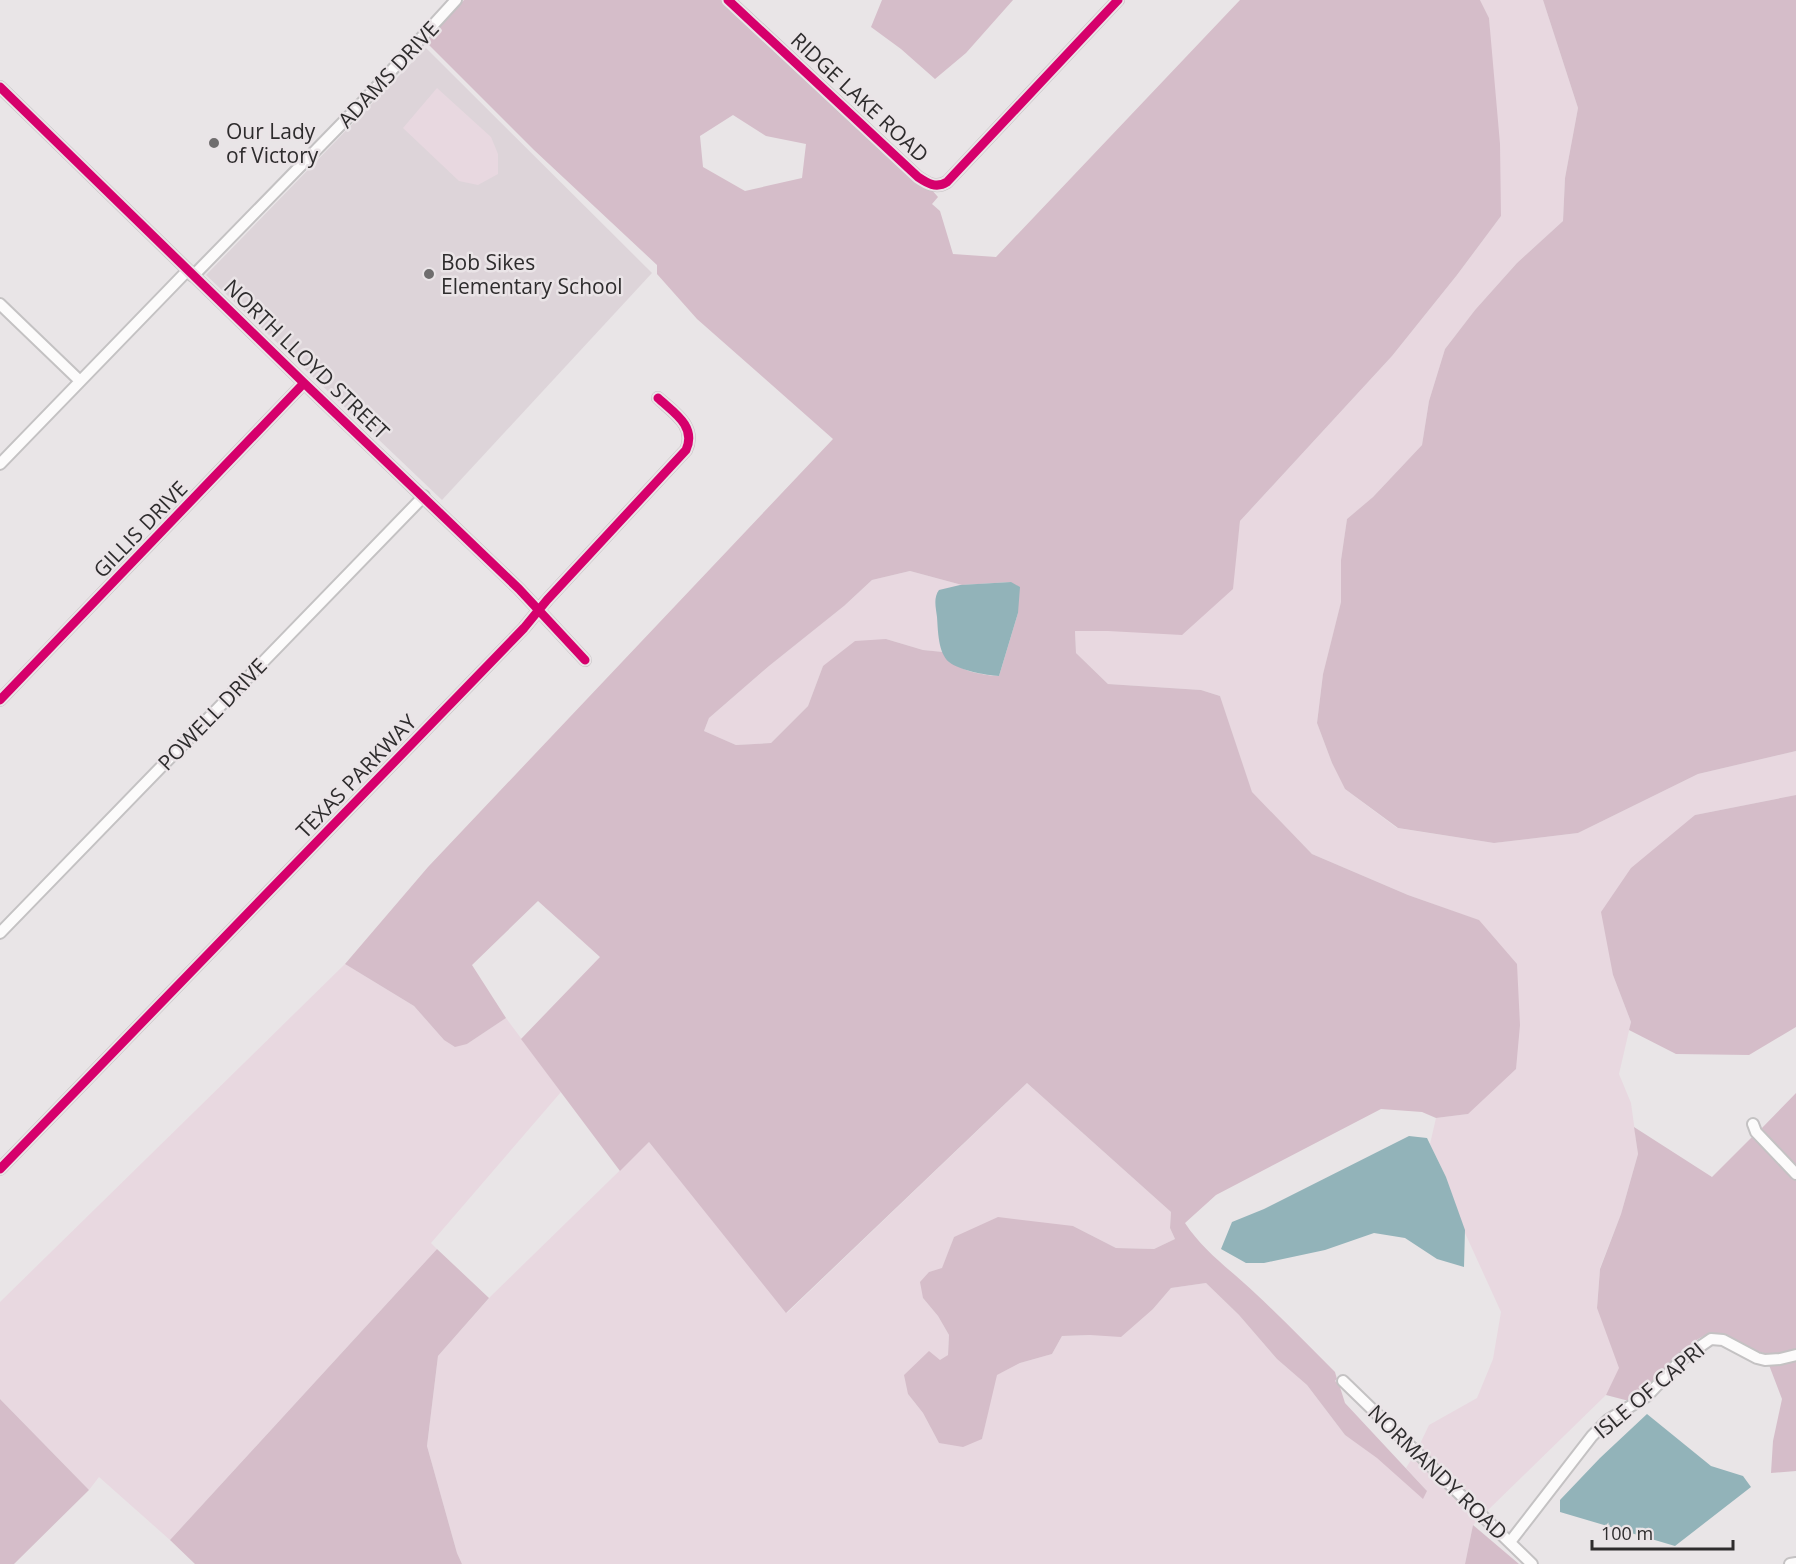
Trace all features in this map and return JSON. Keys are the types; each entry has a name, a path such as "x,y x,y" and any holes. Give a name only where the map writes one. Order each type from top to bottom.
{"street":[{"name":"ADAMS DRIVE","path":"0,464 80,381 367,98 456,0"},
{"name":"RIDGE LAKE ROAD","path":"728,0 918,177 938,186 954,175 1118,0"},
{"name":"NORTH LLOYD STREET","path":"0,87 519,589 585,660"},
{"path":"0,304 80,381"},
{"name":"GILLIS DRIVE","path":"0,699 304,383"},
{"name":"TEXAS PARKWAY","path":"0,1169 524,628 686,450 689,435 687,426 658,398"},
{"name":"POWELL DRIVE","path":"0,933 424,496"},
{"path":"1753,1124 1756,1132 1796,1174"},
{"name":"ISLE OF CAPRI","path":"1510,1542 1592,1436 1608,1420 1647,1395 1690,1352 1711,1340 1723,1340 1765,1360 1796,1355"},
{"name":"NORMANDY ROAD","path":"1342,1381 1532,1564"},
{"path":"1790,1564 1796,1563"}],"shaded area":[{"path":"464,0 721,0 915,180 931,189 938,197 932,204 940,211 953,254 996,257 1240,0 1480,0 1489,18 1500,144 1501,216 1392,356 1240,521 1233,589 1182,635 1075,631 1076,653 1108,684 1201,690 1220,696 1252,792 1312,854 1408,895 1479,920 1517,964 1520,1025 1516,1069 1468,1114 1436,1118 1422,1112 1381,1109 1216,1195 1185,1223 1209,1252 1266,1303 1335,1372 1337,1379 1335,1381 1339,1384 1345,1403 1427,1491 1423,1499 1377,1458 1345,1435 1307,1385 1277,1359 1239,1315 1206,1283 1171,1288 1153,1309 1121,1337 1062,1336 1052,1354 1020,1363 997,1375 982,1439 963,1447 939,1443 923,1413 908,1394 904,1375 929,1351 940,1360 948,1355 949,1335 938,1316 923,1298 920,1282 929,1272 942,1268 954,1237 998,1217 1073,1226 1116,1248 1154,1249 1175,1239 1170,1228 1171,1212 1027,1083 786,1313 649,1142 620,1171 521,1039 600,957 538,901 472,965 506,1018 467,1044 455,1047 444,1040 414,1006 345,964 428,867 833,439 697,319 657,274 657,265 534,150 429,45 423,45","holes":["733,115 766,136 806,144 802,178 745,191 703,167 700,136","910,571 962,585 1011,582 1018,613 999,676 975,673 960,667 943,652 923,650 886,639 855,641 823,666 808,706 771,743 736,745 704,731 709,718 872,580"]},
{"path":"882,0 1013,0 966,53 935,79 901,49 871,27"},
{"path":"1480,0 1543,0 1578,108 1565,178 1563,221 1517,263 1475,310 1445,349 1429,401 1422,445 1373,497 1347,519 1341,560 1341,602 1323,674 1317,723 1332,763 1345,789 1397,828 1494,843 1578,833 1698,774 1796,751 1796,795 1695,815 1613,975 1631,1022 1619,1074 1631,1103 1638,1154 1621,1214 1600,1268 1597,1307 1620,1368 1606,1395 1486,1512 1419,1446 1429,1425 1477,1398 1493,1359 1501,1312 1465,1233 1446,1177 1430,1144 1436,1118 1468,1114 1478,920 1408,895 1312,854 1252,793 1220,696 1201,690 1108,684 1076,653 1075,631 1108,631 1232,589 1240,521 1392,356 1501,216 1489,18"},
{"path":"1543,0 1796,0 1796,751 1698,774 1578,833 1494,843 1398,828 1345,789 1332,763 1317,723 1323,674 1341,602 1341,560 1347,519 1373,497 1422,445 1429,401 1445,349 1475,310 1517,263 1563,221 1565,178 1578,108"},
{"name":"Bob Sikes Elementary School","path":"426,48 652,273 442,500 206,275"},
{"path":"437,88 491,137 498,154 498,174 478,185 459,181 403,128"},
{"path":"910,571 962,585 938,627 943,652 923,650 886,639 823,666 808,706 771,743 736,745 704,731 709,718 872,580"},
{"path":"1796,795 1796,1027 1749,1055 1676,1054 1629,1030 1631,1022 1613,975 1601,912 1631,868 1695,815"},
{"path":"345,964 414,1006 444,1040 467,1044 506,1018 561,1092 431,1243 437,1249 170,1540 99,1477 89,1490 0,1399 0,1302"},
{"path":"1027,1083 1171,1212 1170,1228 1175,1239 1154,1249 1116,1248 1073,1226 954,1237 942,1269 929,1272 923,1298 938,1316 949,1335 948,1355 908,1394 923,1413 939,1443 982,1439 996,1375 1020,1363 1052,1354 1062,1336 1090,1335 1153,1309 1171,1288 1206,1283 1239,1315 1277,1359 1307,1385 1345,1435 1427,1491 1406,1468 1414,1455 1479,1519 1473,1525 1465,1564 462,1564 427,1446 438,1356 491,1296 649,1142 787,1313"},
{"path":"1796,1093 1796,1167 1760,1130"},
{"path":"1634,1127 1712,1177 1753,1136 1796,1181 1796,1349 1783,1353 1763,1353 1729,1338 1708,1335 1691,1344 1635,1398 1629,1401 1606,1395 1619,1368 1597,1308 1600,1269 1621,1214 1638,1154"},
{"path":"437,1249 489,1298 438,1356 427,1446 462,1564 195,1564 170,1540"},
{"path":"1796,1360 1796,1471 1771,1473 1773,1441 1782,1399 1769,1365"},
{"path":"0,1399 89,1490 14,1564 0,1564"},
{"path":"1473,1525 1519,1564 1465,1564"}],"water":[{"path":"1011,582 1020,587 1018,613 999,676 980,674 949,662 945,658 938,635 935,603 939,590 960,585"},
{"path":"1409,1136 1427,1138 1446,1177 1465,1230 1464,1267 1437,1259 1405,1238 1374,1233 1325,1250 1264,1263 1246,1263 1221,1249 1232,1222 1264,1209"},
{"path":"1647,1414 1711,1466 1743,1476 1751,1487 1675,1546 1560,1512 1560,1500"}],"cycle path":[{"path":"728,0 918,177 935,185 947,182 1118,0"},
{"path":"0,87 519,589 585,660"},
{"path":"0,700 304,383"},
{"path":"0,1169 524,628 547,600 686,450 689,441 686,427 682,420 658,398"}],"place":[{"name":"Our Lady of Victory","path":"214,143"},
{"name":"Bob Sikes Elementary School","path":"429,274"}]}
